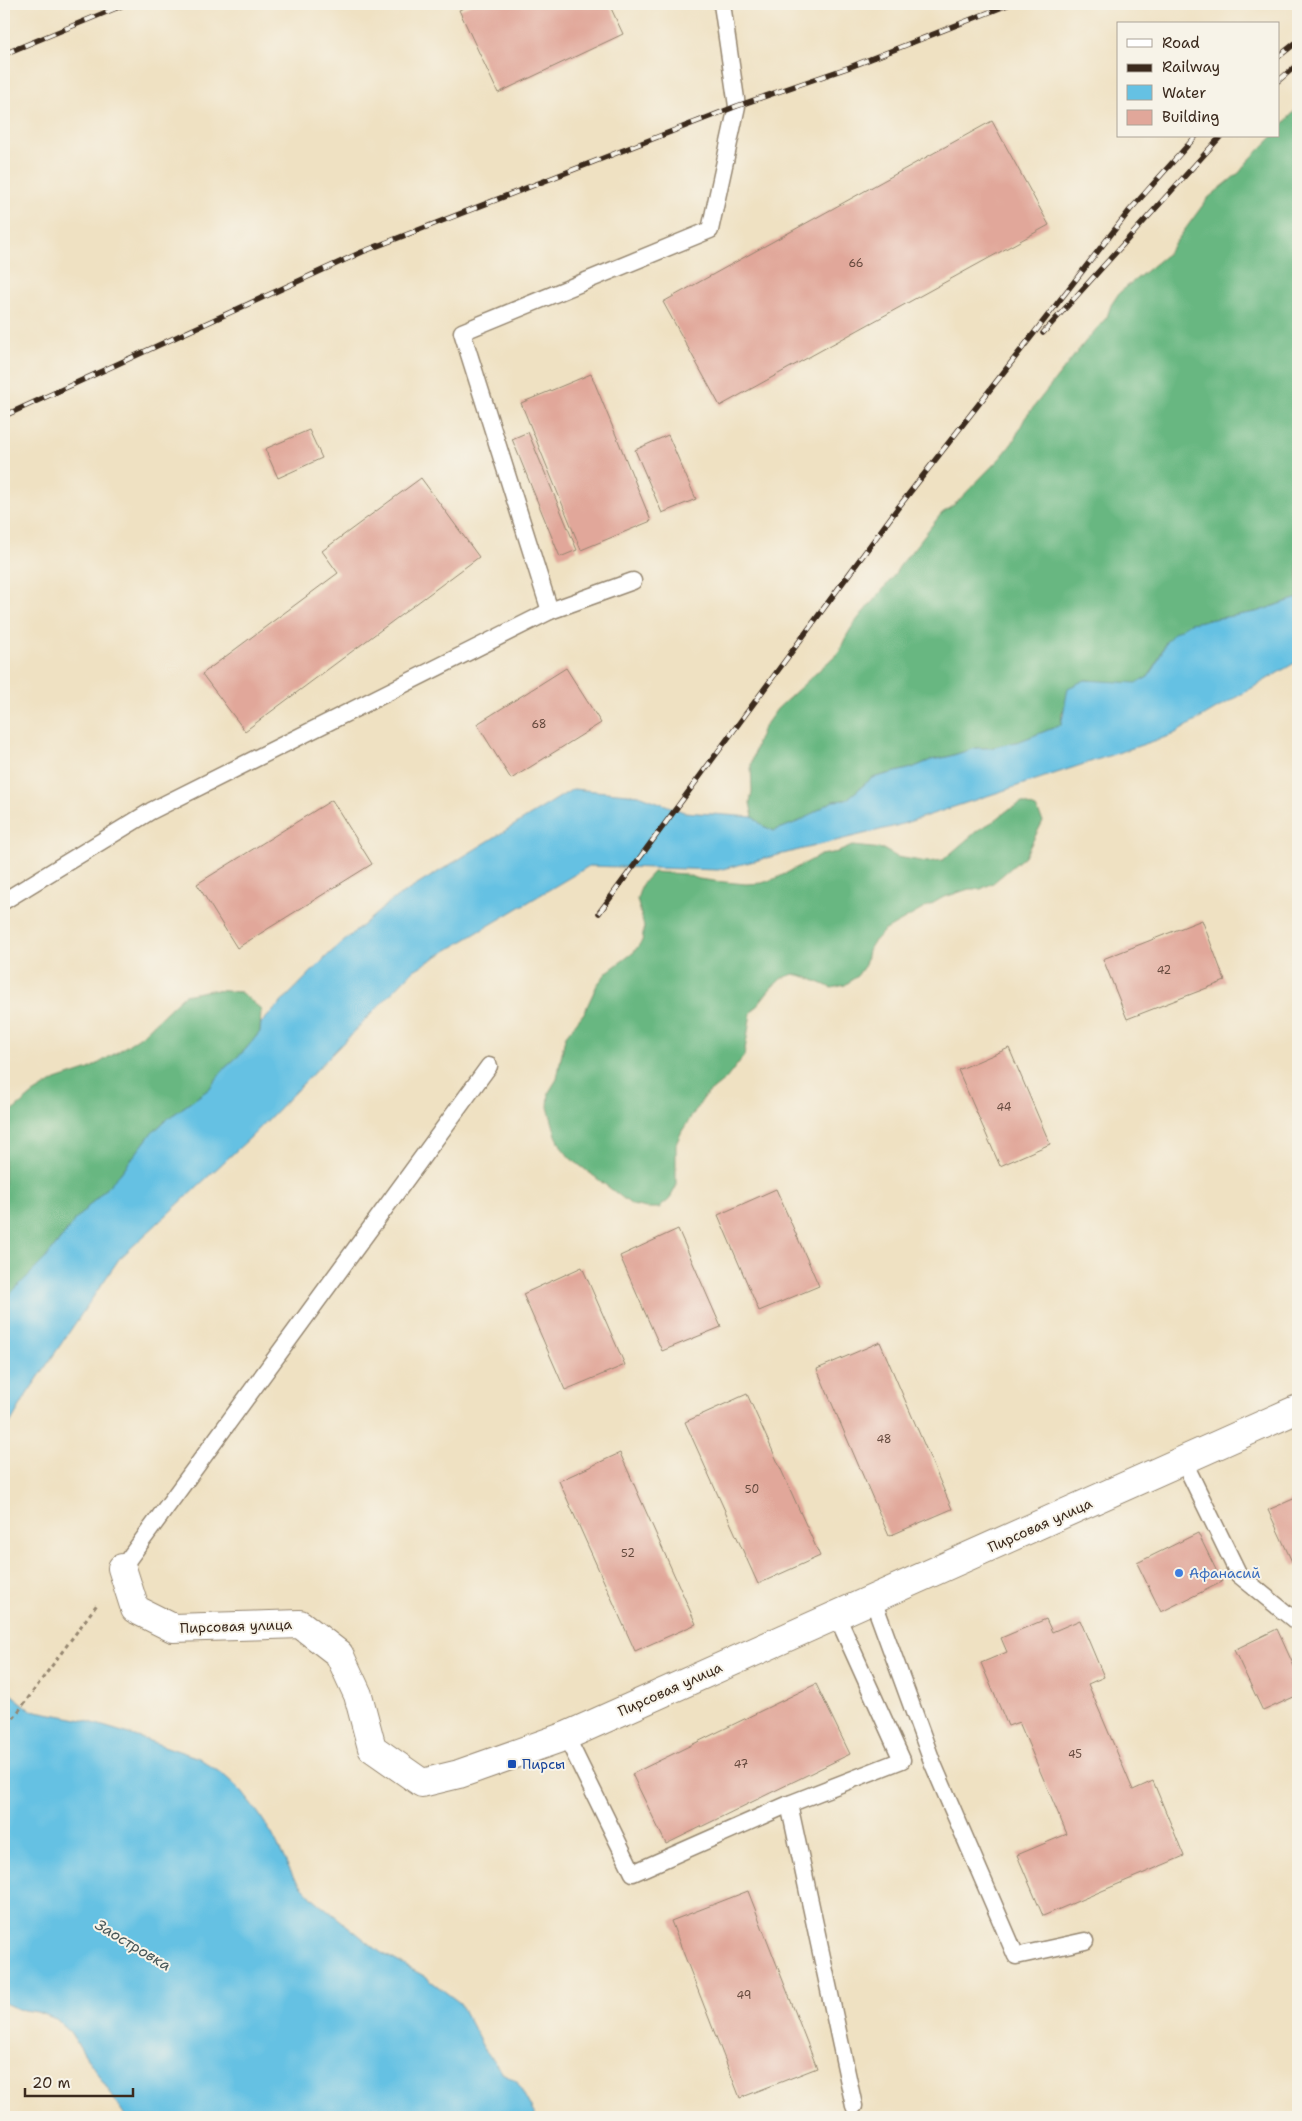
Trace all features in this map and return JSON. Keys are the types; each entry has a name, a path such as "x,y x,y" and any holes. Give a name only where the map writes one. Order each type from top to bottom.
{"street":[{"name":"Пирсовая улица","path":"122,1568 135,1608 174,1628 300,1624 339,1654 358,1695 372,1748 422,1783 460,1774 566,1736 1298,1409"}],"lane":[{"path":"550,611 462,332 710,230 737,106 722,4"},
{"path":"4,901 150,811 550,611 633,581"},
{"path":"122,1568 489,1066"},
{"path":"1183,1460 1239,1575 1298,1623"},
{"path":"873,1600 933,1764 1016,1956 1085,1941"},
{"path":"566,1736 633,1873 789,1804 902,1760 837,1616"},
{"path":"789,1804 854,2106"}],"path":[{"path":"4,1731 88,1617"}],"green space":[{"path":"1298,107 1298,598 1256,612 1190,623 1166,642 1155,667 1148,677 1137,684 1085,680 1062,712 1061,725 1020,741 990,748 976,748 872,778 846,800 833,801 800,821 774,831 763,826 753,817 750,803 752,791 751,765 762,730 777,709 840,651 851,628 859,617 892,578 941,514 956,503 1002,456 1013,442 1025,418 1107,317 1111,305 1119,293 1167,254 1208,198 1240,172 1271,138 1280,138 1280,128"},
{"path":"1022,803 1036,808 1043,821 1025,856 993,883 981,889 969,889 942,898 884,931 868,951 865,965 857,976 845,985 832,988 794,974 782,978 770,989 751,1013 744,1056 726,1079 705,1096 682,1131 676,1144 676,1187 669,1200 659,1208 632,1205 570,1158 562,1148 548,1107 549,1092 557,1079 565,1037 584,1013 597,985 607,972 633,953 642,941 644,927 637,899 642,884 653,872 684,874 714,881 746,884 762,883 777,878 821,855 838,852 852,846 883,849 897,857 927,862 943,860 978,830"},
{"path":"211,990 240,992 261,1009 260,1032 245,1050 224,1069 209,1089 166,1120 150,1135 120,1174 77,1218 45,1259 4,1300 4,1118 33,1094 56,1080 89,1069 141,1036 184,995"}],"water":[{"path":"1298,598 1298,661 1172,735 896,826 718,870 589,866 414,970 252,1136 119,1259 27,1394 4,1434 4,1300 45,1259 77,1218 120,1174 150,1135 166,1120 209,1089 224,1069 245,1050 260,1032 261,1023 329,954 391,901 573,789 639,795 684,812 753,817 763,826 774,831 800,821 833,801 846,800 872,778 976,748 990,748 1020,741 1061,725 1068,688 1085,680 1137,683 1148,677 1155,667 1166,642 1174,633 1190,623 1256,612"},
{"name":"Заостровка","path":"4,1685 12,1695 31,1710 83,1720 129,1734 199,1758 225,1776 242,1792 259,1814 272,1834 293,1876 314,1899 380,1952 424,1976 460,2003 483,2047 501,2071 517,2082 536,2117 126,2117 70,2032 56,2019 37,2012 18,2009 4,2003"}],"building":[{"path":"473,4 609,4 623,34 498,93 459,10"},
{"path":"992,121 1049,225 720,406 663,302"},
{"path":"591,374 651,521 581,550 521,403"},
{"path":"309,430 322,458 278,478 265,449"},
{"path":"528,432 577,550 560,557 512,439"},
{"path":"668,435 696,499 662,513 635,450"},
{"path":"421,478 479,557 245,731 202,674 338,573 322,551"},
{"path":"566,668 601,723 511,779 477,724"},
{"path":"332,800 372,864 237,948 197,884"},
{"path":"1202,920 1225,981 1127,1019 1103,959"},
{"path":"1009,1048 1050,1144 1000,1166 958,1070"},
{"path":"776,1189 819,1286 759,1311 718,1215"},
{"path":"678,1229 721,1327 662,1351 620,1256"},
{"path":"582,1267 625,1365 565,1390 523,1294"},
{"path":"880,1342 952,1509 889,1536 817,1369"},
{"path":"747,1394 820,1556 758,1584 685,1422"},
{"path":"620,1453 696,1624 635,1651 559,1481"},
{"path":"1298,1497 1298,1564 1294,1566 1268,1510"},
{"name":"Афанасий","path":"1198,1533 1222,1582 1161,1612 1137,1563"},
{"path":"1046,1619 1052,1632 1080,1620 1104,1677 1088,1684 1133,1790 1153,1781 1184,1856 1043,1916 1017,1855 1067,1834 1019,1722 1008,1726 981,1663 1007,1652 1001,1638"},
{"path":"1277,1629 1298,1675 1298,1695 1263,1711 1234,1650"},
{"path":"816,1684 850,1754 666,1844 632,1774"},
{"path":"748,1891 817,2068 740,2098 671,1921"}],"railway":[{"path":"4,54 126,4"},
{"path":"4,416 362,252 737,106 850,67 1010,4"},
{"path":"1280,55 1298,41"},
{"path":"1280,79 1298,64"},
{"path":"599,913 897,509 1130,210 1194,138"},
{"path":"1043,333 1219,138"}],"place":[{"name":"Афанасий","path":"1179,1573"},
{"name":"Пирсы","path":"512,1764"}]}
